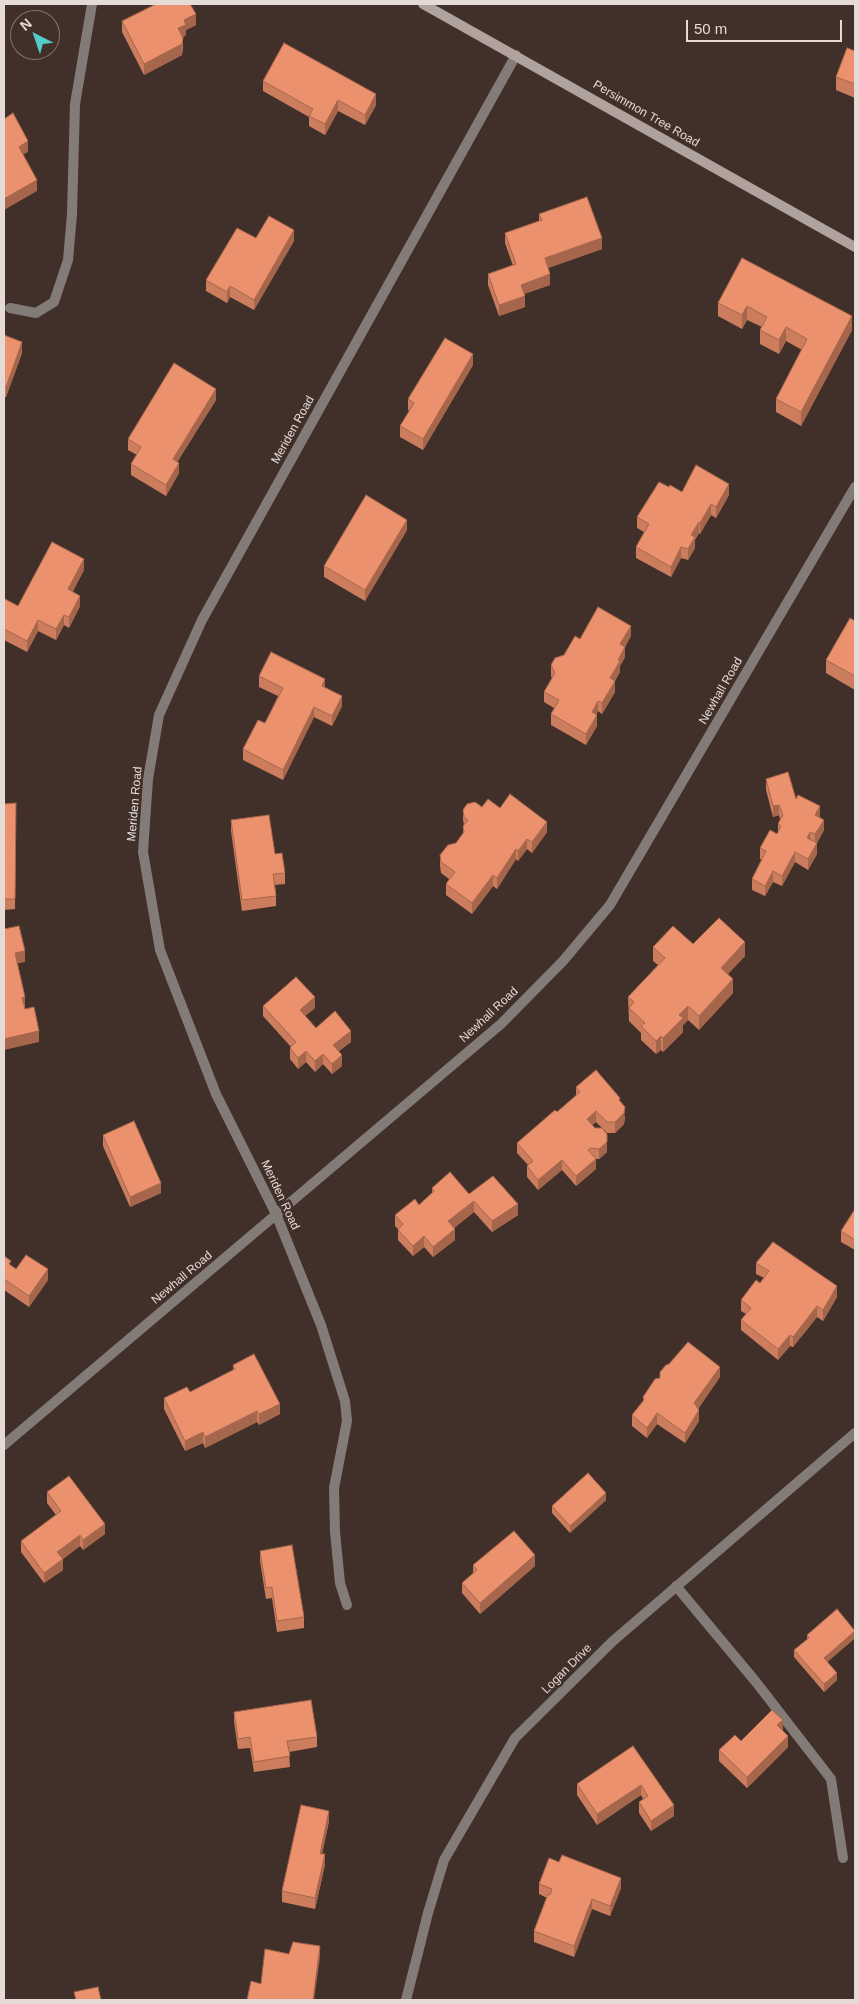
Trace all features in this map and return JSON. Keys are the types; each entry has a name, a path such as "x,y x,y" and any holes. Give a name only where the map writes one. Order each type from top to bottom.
{"main road":[{"name":"Persimmon Tree Road","path":"423,4 855,247"}],"street":[{"path":"10,308 36,313 54,302 68,260 72,214 75,104 92,4"},
{"name":"Meriden Road","path":"346,1605 340,1583 335,1532 334,1488 347,1421 345,1400 321,1325 276,1214 216,1094 160,950 143,852 148,779 159,716 202,620 516,55"},
{"name":"Newhall Road","path":"4,1445 501,1024 562,961 610,905 855,487"},
{"name":"Logan Drive","path":"406,2000 428,1913 444,1860 515,1738 613,1642 855,1433"},
{"path":"676,1586 756,1682 831,1780 843,1858"}],"building":[{"path":"156,4 190,4 196,14 184,20 186,25 178,28 183,38 182,44 144,64 122,21"},
{"path":"284,43 376,94 365,115 338,100 325,124 309,116 313,109 263,81"},
{"path":"847,48 855,51 855,84 836,77"},
{"path":"13,113 28,141 19,147 37,180 4,199 4,119"},
{"path":"587,197 602,238 545,258 550,274 521,285 525,296 499,305 488,274 516,264 505,233 542,220 539,214"},
{"path":"269,216 294,230 254,300 230,286 227,292 206,280 237,228 256,238"},
{"path":"742,258 852,316 801,412 776,399 807,339 786,327 779,340 760,330 767,317 747,306 742,315 718,303"},
{"path":"4,335 22,342 6,387 4,386"},
{"path":"445,338 473,354 423,439 400,426 414,403 408,399"},
{"path":"174,363 216,389 173,459 179,463 166,485 131,464 141,447 128,439"},
{"path":"696,465 729,484 716,507 711,504 699,522 691,535 695,537 688,549 681,547 671,567 636,547 649,524 637,517 659,482 669,487 670,485 682,492"},
{"path":"366,495 407,520 365,590 324,566"},
{"path":"52,542 84,559 68,589 80,596 69,617 64,615 56,629 38,620 27,641 4,629 4,601 5,599 18,606"},
{"path":"598,607 631,626 620,644 625,647 618,660 620,661 610,678 615,681 602,703 598,701 592,712 597,715 586,734 551,714 559,700 544,692 555,673 551,665 555,658 564,655 575,636 580,639"},
{"path":"850,618 855,621 855,676 826,660"},
{"path":"271,652 325,679 322,686 342,696 332,716 314,707 283,770 243,749 258,720 265,723 283,688 259,676"},
{"path":"788,772 796,799 798,795 820,806 815,815 824,820 815,834 810,832 807,838 817,843 808,859 795,852 782,876 773,871 765,886 752,879 766,851 760,848 770,830 777,834 781,826 778,824 783,815 779,805 773,806 766,779"},
{"path":"510,794 547,822 532,842 527,839 518,851 516,849 497,878 493,875 472,903 446,884 455,872 441,862 440,855 448,845 456,843 464,832 463,826 468,820 464,817 463,810 467,804 475,802 482,807 488,799 500,808"},
{"path":"16,803 15,899 4,899 4,804"},
{"path":"269,815 275,854 282,853 285,873 273,874 276,896 242,900 231,820"},
{"path":"719,918 745,942 721,968 733,979 699,1016 688,1006 679,1015 683,1018 663,1038 661,1036 656,1041 641,1026 645,1023 629,1008 634,1002 628,997 665,958 653,947 673,926 693,944"},
{"path":"19,926 25,951 15,953 25,997 22,998 25,1009 34,1007 39,1031 4,1039 4,929"},
{"path":"296,977 315,997 300,1010 316,1028 335,1011 351,1031 333,1045 342,1055 332,1064 323,1054 315,1061 306,1051 298,1058 290,1048 296,1042 263,1006"},
{"path":"596,1070 620,1098 619,1100 625,1107 624,1113 615,1122 607,1122 596,1111 587,1119 595,1128 602,1128 607,1134 607,1142 599,1149 591,1148 588,1150 596,1159 576,1176 562,1160 538,1180 527,1166 533,1161 517,1143 555,1110 557,1112 580,1092 576,1087"},
{"path":"134,1121 161,1183 130,1197 103,1135"},
{"path":"450,1172 469,1194 493,1176 518,1204 492,1221 474,1201 448,1221 455,1229 433,1247 424,1236 413,1246 398,1230 403,1224 395,1215 415,1199 419,1205 434,1191 432,1188"},
{"path":"855,1209 855,1240 841,1231"},
{"path":"773,1242 837,1286 823,1310 817,1306 793,1337 790,1335 778,1349 741,1320 751,1308 741,1300 756,1280 760,1283 769,1271 756,1263"},
{"path":"26,1255 48,1269 29,1296 4,1279 4,1256 11,1261 9,1264 16,1269"},
{"path":"688,1342 720,1367 694,1403 699,1410 685,1433 657,1413 647,1428 632,1415 644,1400 643,1397 655,1379 660,1378 660,1372"},
{"path":"254,1354 280,1404 259,1414 257,1411 205,1437 203,1432 185,1441 164,1398 187,1387 190,1392 235,1369 233,1365"},
{"path":"588,1473 606,1493 570,1526 552,1506"},
{"path":"69,1476 105,1524 83,1540 80,1535 57,1552 63,1559 44,1573 21,1541 61,1511 47,1492"},
{"path":"514,1531 535,1555 480,1603 462,1583 477,1570 473,1565"},
{"path":"292,1545 304,1617 277,1621 272,1587 266,1588 260,1551"},
{"path":"837,1609 855,1631 824,1658 837,1673 824,1684 794,1650 809,1638 807,1635"},
{"path":"311,1700 317,1737 287,1741 290,1756 254,1762 250,1737 238,1739 234,1712"},
{"path":"772,1710 783,1720 777,1725 788,1736 747,1777 719,1750 735,1735 741,1741"},
{"path":"633,1746 674,1805 651,1821 639,1802 648,1796 641,1785 597,1814 577,1784"},
{"path":"301,1805 329,1811 320,1854 325,1854 315,1898 282,1891"},
{"path":"562,1855 621,1878 610,1906 592,1899 574,1946 534,1931 548,1894 550,1895 552,1889 539,1884 549,1858 559,1862"},
{"path":"293,1942 320,1946 313,2000 247,2000 251,1981 261,1984 265,1949 289,1954"},
{"path":"98,1987 101,2000 76,2000 74,1992"}]}
